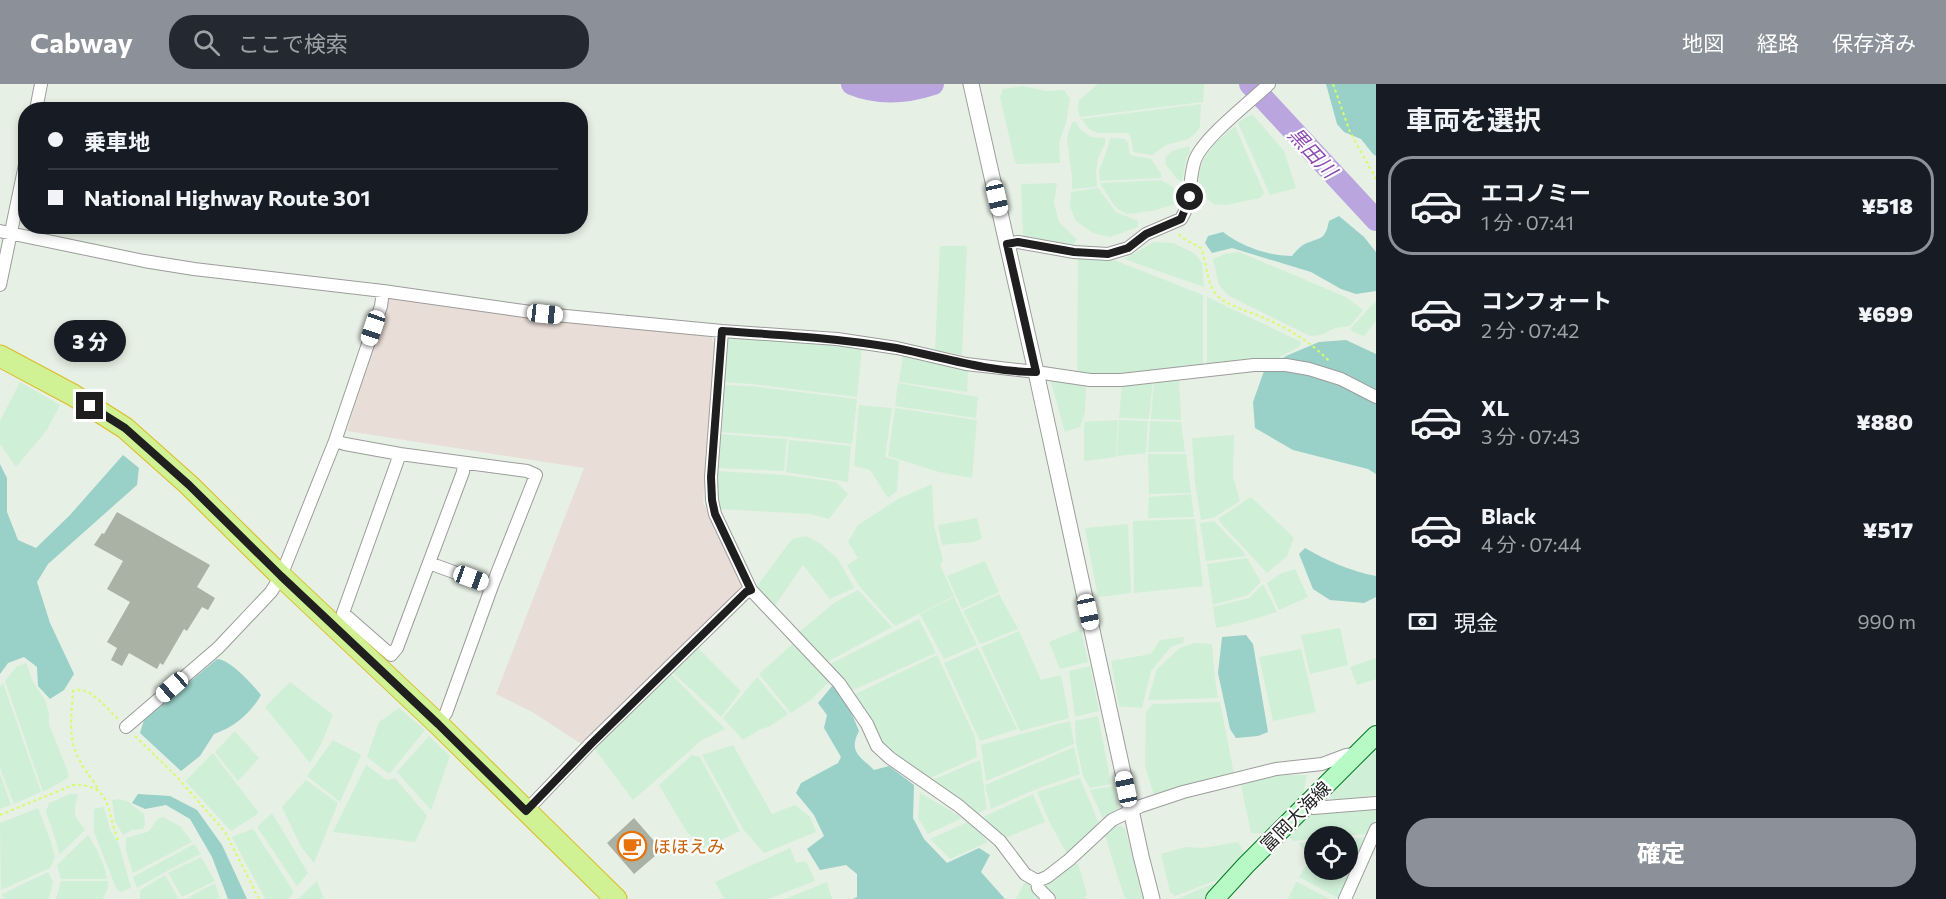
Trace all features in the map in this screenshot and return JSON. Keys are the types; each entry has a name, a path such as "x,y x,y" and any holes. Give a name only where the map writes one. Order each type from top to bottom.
{"highway":[{"path":"0,356 73,394 125,428 189,485 616,899"}],"main road":[{"name":"富岡大海線","path":"1215,899 1376,735"}],"street":[{"path":"38,102 41,84"},
{"path":"971,84 1152,899"},
{"path":"1007,244 1018,242 1074,252 1108,254 1128,248 1155,229 1181,219 1190,197 1195,160 1204,145 1266,87"},
{"path":"0,285 5,233 18,188"},
{"path":"5,233 174,266 383,291 545,314 722,331 837,339 897,348 966,364 1090,380 1121,380 1254,365 1286,365 1341,379 1376,397"},
{"path":"126,727 218,648 271,592 281,576 335,441 381,306 383,291"},
{"path":"722,331 711,477 712,500 715,514 751,590 839,682 867,724 877,746 890,758 959,806 1000,841 1025,874 1036,881 1038,888 1049,899"},
{"path":"335,441 400,454 527,471 536,475 492,586 446,713 438,724"},
{"path":"400,454 343,613 391,655 397,648 463,472 464,463"},
{"path":"429,563 492,586"},
{"path":"526,811 599,736 746,592 751,590"},
{"path":"1036,881 1047,877 1069,860 1112,820 1131,812 1183,792 1276,769 1322,764 1346,755 1357,754"},
{"path":"1306,805 1313,808 1376,803"},
{"path":"1345,899 1376,829"}],"path":[{"path":"1333,84 1350,132 1376,179"},
{"path":"1175,222 1181,237 1201,248 1211,286 1216,295 1302,337 1335,367 1341,379"},
{"path":"118,840 104,795 81,765 71,742 73,690 78,688 87,690 126,727 178,778 225,832 259,899"},
{"path":"0,815 73,786 85,785 97,788"}],"shaded area":[{"path":"1326,84 1376,84 1376,156 1361,139 1344,132 1337,124"},
{"path":"1339,216 1364,237 1376,252 1376,291 1356,294 1341,289 1311,272 1232,248 1212,253 1205,243 1208,236 1223,232 1255,249 1292,256 1303,245 1320,238 1326,231 1329,221"},
{"path":"388,295 711,336 714,344 703,502 742,584 740,592 583,745 534,713 496,694 584,468 347,431"},
{"path":"1346,340 1376,354 1376,474 1368,469 1293,450 1255,428 1253,402 1264,371 1286,356 1319,342"},
{"path":"123,455 139,468 137,485 48,564 37,582 50,623 74,674 64,690 50,699 38,686 37,667 24,657 8,663 0,674 0,464 7,478 7,512 18,540 36,548 70,515"},
{"path":"1305,548 1339,565 1376,576 1376,597 1364,603 1330,600 1313,589 1299,554"},
{"path":"1246,635 1253,644 1268,732 1258,736 1236,738 1230,729 1218,673 1222,637"},
{"path":"217,659 235,668 261,695 241,719 214,734 200,756 181,771 140,733 144,720"},
{"path":"833,685 849,707 859,731 855,749 860,757 874,770 889,766 914,785 913,818 924,839 947,863 979,848 990,855 981,872 1005,899 853,899 857,897 857,874 846,865 820,870 807,849 824,836 814,815 796,793 801,783 838,763 841,757 824,728 827,715 818,703"},
{"path":"138,794 170,796 197,810 222,845 247,899 228,899 212,857 190,819 166,805 145,809 132,803"}],"green space":[{"path":"1098,84 1204,84 1203,102 1080,117 1079,100"},
{"path":"1022,86 1046,91 1064,90 1070,99 1066,123 1059,143 1060,163 1018,164 1015,162 1000,97 1003,89"},
{"path":"1201,104 1200,127 1196,133 1188,139 1166,145 1152,155 1133,152 1128,133 1098,133 1089,129 1081,119"},
{"path":"1253,115 1284,151 1296,188 1270,195 1238,123"},
{"path":"1075,121 1081,130 1091,137 1105,138 1105,144 1098,158 1097,187 1072,189 1067,137"},
{"path":"1235,126 1264,193 1260,198 1226,205 1214,204 1199,193 1199,173 1204,159 1214,144"},
{"path":"1111,138 1125,139 1128,142 1130,155 1151,159 1161,174 1161,178 1100,181 1099,171"},
{"path":"1189,146 1190,151 1182,182 1166,165 1165,158 1172,151"},
{"path":"1161,180 1173,187 1179,197 1179,203 1152,211 1127,214 1113,204 1100,183"},
{"path":"1057,183 1054,203 1059,222 1077,240 1073,244 1023,236 1021,184"},
{"path":"1098,188 1116,212 1138,221 1138,227 1110,237 1093,233 1076,221 1070,207 1071,192"},
{"path":"1154,242 1173,243 1194,253 1202,263 1204,287 1124,259"},
{"path":"940,246 967,246 962,355 935,350"},
{"path":"1239,252 1346,297 1363,310 1350,326 1310,336 1229,296 1219,285 1213,259"},
{"path":"1078,259 1114,260 1203,295 1203,367 1121,376 1077,374"},
{"path":"1207,297 1301,342 1300,346 1271,362 1207,366"},
{"path":"1376,301 1376,321 1364,336 1353,332 1350,329"},
{"path":"732,336 836,343 862,348 857,397 723,382 726,342"},
{"path":"903,355 968,369 967,392 899,382"},
{"path":"1179,378 1181,420 1151,419 1154,380"},
{"path":"1054,380 1086,386 1085,413 1080,427 1065,432 1051,382"},
{"path":"1153,380 1149,419 1119,418 1122,384"},
{"path":"20,382 60,405 47,430 16,467 0,444 0,421"},
{"path":"898,383 978,397 976,418 895,406"},
{"path":"722,385 750,386 857,399 852,444 720,432"},
{"path":"859,405 892,408 885,457 899,461 897,491 888,498 870,470 854,466"},
{"path":"895,408 977,420 972,478 939,472 888,456"},
{"path":"1118,420 1116,457 1084,461 1084,422"},
{"path":"1119,420 1148,421 1146,453 1117,456"},
{"path":"1150,421 1181,422 1185,452 1148,452"},
{"path":"720,434 787,439 784,471 717,468"},
{"path":"1234,435 1233,477 1240,501 1215,517 1201,520 1195,483 1192,438"},
{"path":"789,440 851,446 848,482 786,472"},
{"path":"1148,454 1186,454 1191,493 1149,494"},
{"path":"717,471 784,475 836,482 848,494 829,519 811,514 720,509 716,492"},
{"path":"932,484 934,525 943,561 940,565 954,596 895,626 859,586 847,565 858,558 848,542 858,525 898,499"},
{"path":"1191,494 1194,517 1148,518 1149,497"},
{"path":"1251,497 1294,538 1287,556 1267,573 1220,522 1219,518"},
{"path":"977,518 982,538 974,542 942,545 938,525"},
{"path":"1195,519 1203,586 1134,593 1133,521"},
{"path":"1214,521 1246,556 1206,561 1200,523"},
{"path":"1128,524 1131,593 1098,597 1085,528"},
{"path":"806,536 821,544 838,559 854,588 830,599 803,565 774,607 757,586 792,539"},
{"path":"1247,558 1261,582 1248,595 1213,605 1207,564"},
{"path":"985,561 999,592 962,609 947,576"},
{"path":"1295,569 1308,597 1279,610 1267,583 1282,573"},
{"path":"1263,584 1277,612 1216,628 1213,607 1249,598"},
{"path":"858,590 892,627 827,662 799,632 834,603"},
{"path":"999,594 1018,629 980,644 963,611"},
{"path":"954,597 977,645 944,659 920,614"},
{"path":"919,619 936,653 851,691 830,664"},
{"path":"1340,628 1348,665 1310,674 1301,635"},
{"path":"1081,629 1088,662 1060,669 1049,642"},
{"path":"1019,631 1041,680 1061,675 1069,718 1020,731 981,647"},
{"path":"1184,637 1183,643 1171,647 1151,671 1142,708 1119,706 1111,661 1151,654 1160,640"},
{"path":"795,642 830,681 809,701 791,713 759,674"},
{"path":"1194,643 1212,644 1218,698 1148,700 1157,669 1180,648"},
{"path":"696,646 741,691 721,717 671,671"},
{"path":"978,648 1017,729 980,741 944,663"},
{"path":"1301,649 1316,712 1273,721 1259,657"},
{"path":"937,655 975,737 977,757 928,779 883,746 853,695"},
{"path":"1376,658 1376,679 1357,685 1350,667"},
{"path":"26,663 33,682 45,700 49,713 49,725 68,772 68,778 43,792 5,681 17,666"},
{"path":"1090,666 1099,711 1075,717 1069,671"},
{"path":"670,673 725,729 702,740 633,800 594,748"},
{"path":"757,677 788,714 743,740 723,718"},
{"path":"290,682 333,715 310,763 265,707"},
{"path":"3,683 41,792 14,804 0,768 0,686"},
{"path":"1220,702 1234,774 1154,795 1145,766 1146,712 1153,704"},
{"path":"399,708 425,730 389,774 367,757 379,722"},
{"path":"1098,716 1111,784 1090,788 1083,776 1076,743 1075,721"},
{"path":"1070,721 1074,744 986,781 981,745"},
{"path":"235,731 259,758 238,781 215,752"},
{"path":"429,736 450,756 431,810 397,772"},
{"path":"333,740 361,755 340,802 307,776"},
{"path":"733,745 772,814 795,805 810,817 816,832 764,853 743,829 702,755"},
{"path":"1376,746 1376,795 1341,800 1324,797"},
{"path":"1074,747 1080,774 1034,790 991,809 985,785"},
{"path":"213,753 259,813 231,831 185,781"},
{"path":"692,755 700,757 740,831 704,848 687,832 659,785"},
{"path":"980,760 987,809 976,814 930,781"},
{"path":"366,765 387,780 395,778 427,816 415,842 333,832"},
{"path":"0,774 11,805 0,809"},
{"path":"1276,775 1307,775 1302,798 1268,834 1251,833 1241,785"},
{"path":"1080,778 1100,826 1068,856 1049,821 1037,792"},
{"path":"306,780 338,803 314,863 301,847 282,807"},
{"path":"1114,786 1119,813 1104,821 1090,790"},
{"path":"920,793 962,818 928,834 918,818"},
{"path":"70,794 78,794 75,816 85,830 59,855 46,812 49,803"},
{"path":"1033,794 1045,822 1005,838 981,818"},
{"path":"112,800 127,801 144,814 143,829 132,830 123,835 115,821"},
{"path":"104,807 110,829 119,845 131,888 120,892 116,888 94,832 94,809"},
{"path":"38,808 55,858 50,868 1,890 0,823"},
{"path":"1376,810 1370,834 1358,835 1358,826 1304,826 1304,840 1294,841 1286,835 1307,814"},
{"path":"272,813 308,873 297,886 257,827"},
{"path":"163,817 180,826 192,842 133,873 126,851 126,838 147,832 157,819"},
{"path":"970,821 988,842 950,859 930,839"},
{"path":"1117,825 1125,828 1143,899 1125,899 1105,836"},
{"path":"253,829 294,892 288,899 265,899 232,837"},
{"path":"88,835 98,852 107,879 61,879 57,865"},
{"path":"1369,837 1358,859 1358,838"},
{"path":"1238,842 1246,855 1225,877 1175,896 1170,892 1161,854 1186,847 1203,848"},
{"path":"194,844 201,854 137,888 133,877"},
{"path":"790,848 796,863 806,861 815,881 768,899 724,899 715,882"},
{"path":"201,857 215,881 182,897 168,873"},
{"path":"1072,863 1078,864 1087,894 1085,899 1057,899 1051,896 1043,884"},
{"path":"1304,869 1304,880 1299,877"},
{"path":"48,872 53,882 49,899 4,899 2,894"},
{"path":"165,875 179,899 140,899 140,890"},
{"path":"1305,880 1347,880 1338,898"},
{"path":"61,881 108,881 108,888 103,899 56,899"},
{"path":"317,881 324,899 298,899"},
{"path":"827,882 832,899 785,899"},
{"path":"1297,882 1330,899 1288,899"},
{"path":"215,883 220,899 185,899"},
{"path":"1024,883 1031,884 1039,899 1016,899"},
{"path":"1212,884 1217,889 1206,899 1177,899"}],"building":[{"path":"117,512 210,565 197,587 215,598 208,610 202,607 187,631 184,629 163,665 160,663 157,669 129,653 122,666 111,660 117,648 107,642 130,602 107,589 123,561 94,545 102,533 104,534"},
{"path":"634,818 662,850 634,874 607,843"}],"waterway":[{"name":"黒田川","path":"852,84 862,88 892,92 933,84"},
{"name":"黒田川","path":"1250,84 1376,220"}],"place":[{"name":"ほほえみ","path":"632,846"}],"route":[{"path":"90,406 125,428 189,485 526,811 579,755 746,592 751,590 715,514 712,500 711,477 722,331 837,339 897,348 966,364 1036,372 1007,244 1018,242 1074,252 1108,254 1128,248 1155,229 1181,219 1190,197"}]}
